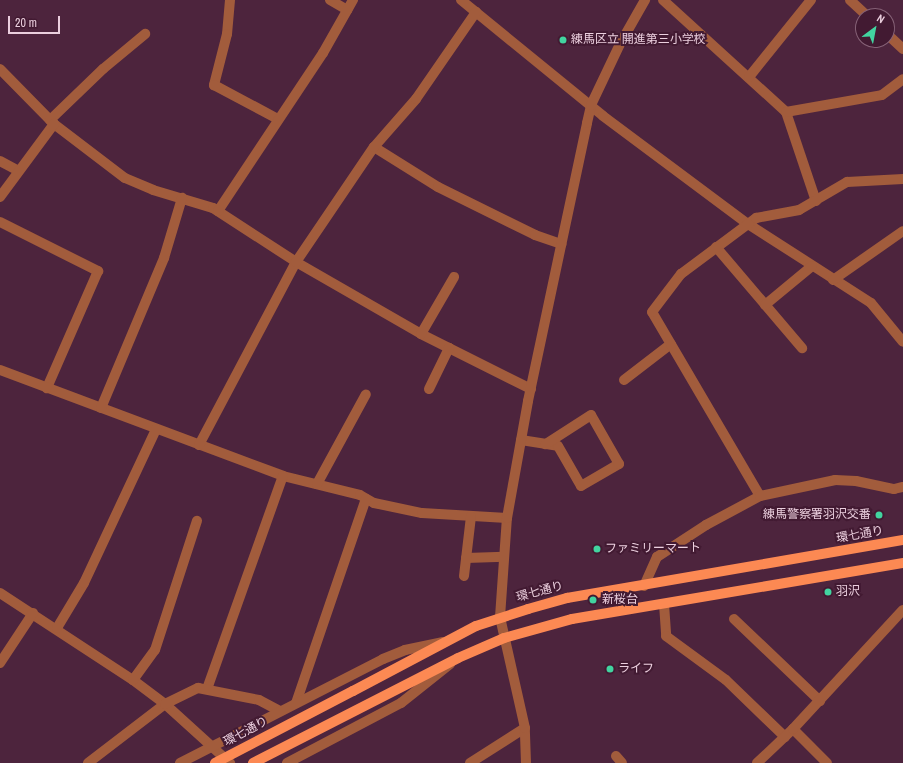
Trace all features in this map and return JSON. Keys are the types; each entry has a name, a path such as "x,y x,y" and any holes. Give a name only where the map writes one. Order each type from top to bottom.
{"main road":[{"name":"環七通り","path":"215,763 447,641 500,617 568,598 903,540"},
{"path":"252,763 458,658 504,638 572,619 903,563"}],"street":[{"path":"230,0 227,34 214,85 278,119"},
{"path":"330,0 347,10"},
{"path":"218,211 323,53 353,0"},
{"path":"461,0 591,105 748,224 870,303 903,342"},
{"path":"526,763 524,728 500,617 507,518 531,389 591,105 620,44 644,0"},
{"path":"663,0 786,112 816,201"},
{"path":"749,77 812,0"},
{"path":"850,0 858,8"},
{"path":"198,445 296,262 374,147 416,98 476,12"},
{"path":"0,197 20,171 52,122 103,69 145,34"},
{"path":"895,42 903,49"},
{"path":"0,69 52,122 125,178 153,190 182,198 218,211 296,262 421,334 531,389"},
{"path":"786,112 882,95 903,79"},
{"path":"374,147 438,187 535,235 561,244"},
{"path":"0,161 20,171"},
{"path":"760,496 652,312 681,274 756,218 799,210 847,182 870,179 903,179"},
{"path":"101,408 164,258 182,198"},
{"path":"0,222 98,271 47,388"},
{"path":"834,280 903,231"},
{"path":"716,247 802,348"},
{"path":"766,305 812,266"},
{"path":"421,334 454,277"},
{"path":"624,380 671,344"},
{"path":"429,389 449,348"},
{"path":"0,370 283,476 360,495 366,499 422,513 507,518"},
{"path":"317,484 366,394"},
{"path":"521,440 558,446 581,486 619,464 591,415 546,444"},
{"path":"57,628 84,583 156,429"},
{"path":"206,689 283,476"},
{"path":"644,586 657,557 706,524 760,496 835,480 856,481 894,489 903,487"},
{"path":"296,703 366,499"},
{"path":"464,576 471,516"},
{"path":"133,680 155,650 197,521"},
{"path":"466,558 504,557"},
{"path":"0,593 57,628 133,680 165,704 210,747 230,763"},
{"path":"664,604 666,636 726,680 785,737"},
{"path":"757,763 793,729 903,610"},
{"path":"0,663 33,613"},
{"path":"734,619 820,700"},
{"path":"180,763 280,711 405,650 447,641"},
{"path":"287,763 401,703 458,658"},
{"path":"88,763 165,704 198,688 259,700 280,711"},
{"path":"470,763 524,728"},
{"path":"793,729 827,763"}],"place":[{"name":"練馬区立 開進第三小学校","path":"563,40"},
{"name":"練馬警察署羽沢交番","path":"879,515"},
{"name":"ファミリーマート","path":"597,549"},
{"name":"羽沢","path":"828,592"},
{"name":"新桜台","path":"593,600"},
{"name":"ライフ","path":"610,669"}]}
